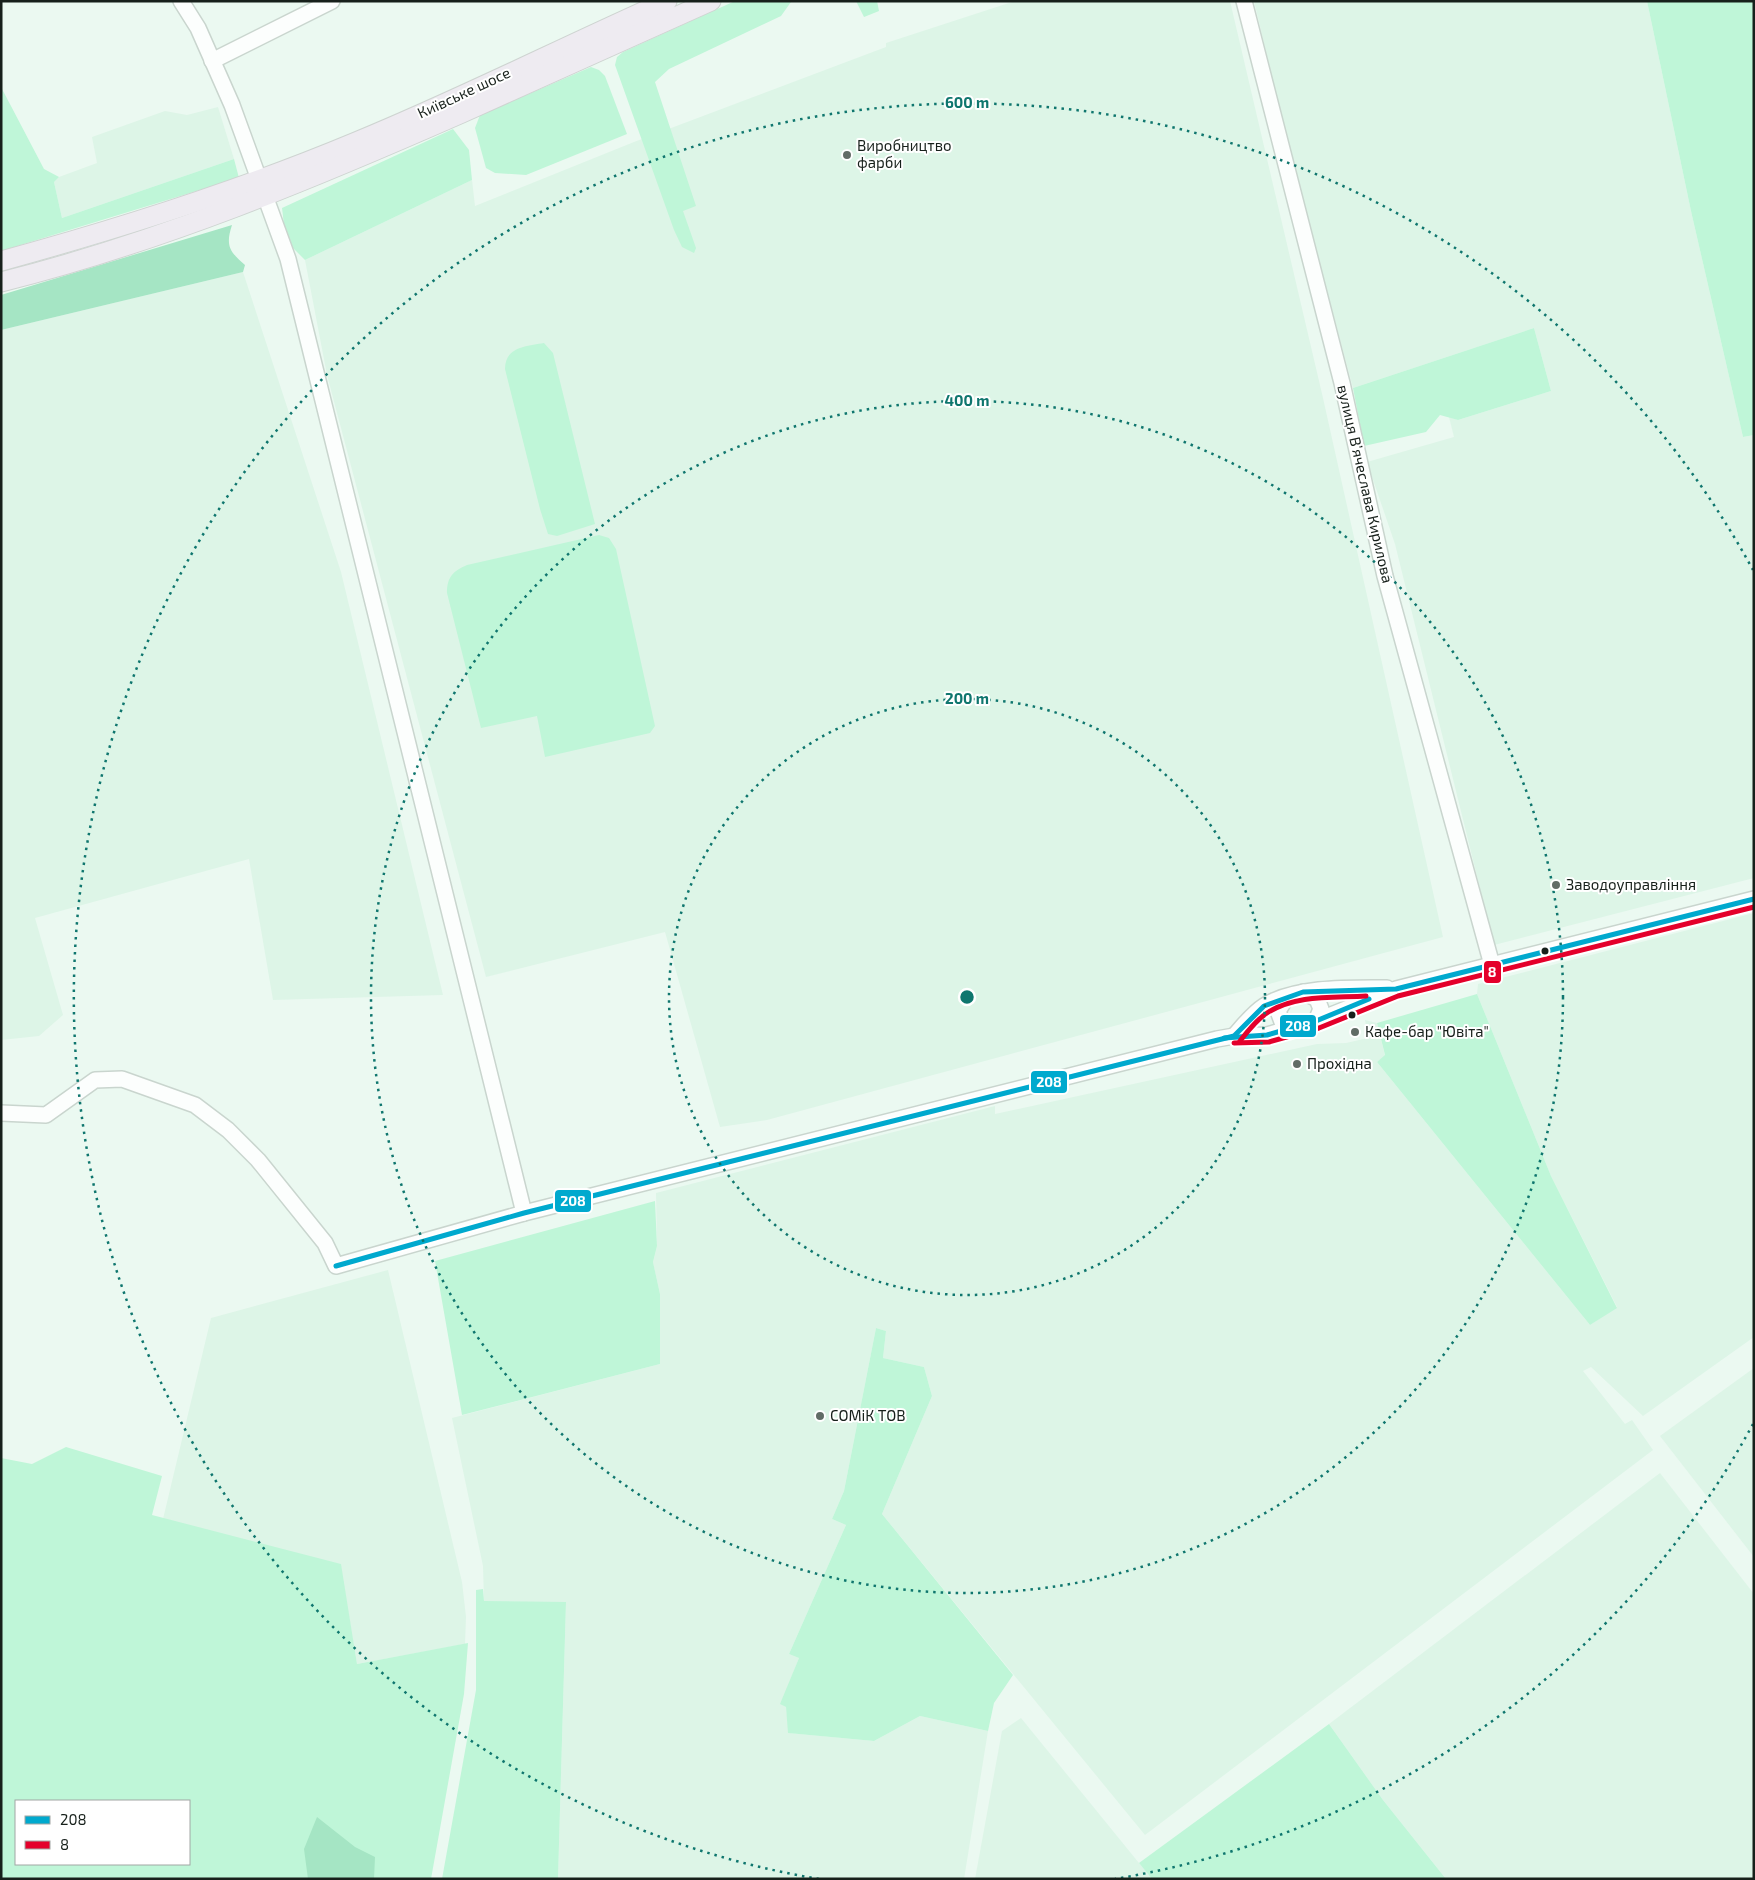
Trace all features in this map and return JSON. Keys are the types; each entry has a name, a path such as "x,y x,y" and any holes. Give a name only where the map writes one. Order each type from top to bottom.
{"main road":[{"name":"Київське шосе","path":"1,261 104,233 259,179 357,142 666,1"},
{"path":"1,282 110,252 266,197 352,162 711,1"}],"street":[{"path":"181,1 198,28 232,105 288,259 524,1213"},
{"path":"212,61 332,1"},
{"name":"вулиця Вʼячеслава Кирилова","path":"1244,1 1342,383 1385,576 1492,965"},
{"path":"1,1113 46,1114 95,1080 122,1079 195,1105 228,1130 258,1160 325,1243 336,1266 524,1213 1234,1036 1268,1035 1316,1021 1396,989 1754,899"},
{"path":"1234,1036 1264,1006 1303,992 1396,989"},
{"path":"1303,992 1317,999 1321,1009 1316,1021"},
{"path":"1287,997 1278,1011 1282,1022 1295,1027"}],"shaded area":[{"path":"1015,1 1230,1 1323,398 1443,937 767,1120 720,1127 665,932 486,977 327,375 305,260 472,180 475,206 634,142 886,47 886,43"},
{"path":"1254,1 1647,1 1691,211 1743,437 1754,435 1754,878 1494,945 1395,544 1367,462 1454,437 1449,417 1458,420 1551,391 1534,328 1353,388 1287,140"},
{"path":"218,107 234,159 62,218 54,182 59,177 97,163 92,137 165,111 187,115"},
{"path":"243,272 341,572 443,995 273,1000 249,859 35,918 63,1015 39,1036 1,1040 1,330"},
{"path":"1754,913 1754,1337 1643,1416 1591,1367 1583,1371 1625,1424 1632,1420 1653,1450 1145,1835 882,1514 932,1396 924,1367 883,1358 886,1331 876,1328 844,1491 832,1519 846,1525 789,1654 799,1658 781,1704 786,1707 789,1733 874,1741 920,1716 988,1731 964,1879 558,1879 566,1603 484,1601 483,1566 452,1418 660,1364 660,1294 653,1262 657,1246 656,1193 995,1106 995,1114 1317,1044 1346,1043 1368,1038 1365,1020 1377,1023 1385,1056 1377,1062 1590,1325 1617,1307 1551,1176 1477,994 1478,984"},
{"path":"388,1270 462,1582 466,1617 465,1644 357,1664 340,1564 216,1536 163,1519 211,1318"},
{"path":"1754,1368 1754,1557 1660,1436"},
{"path":"1660,1473 1754,1594 1754,1879 1446,1879 1383,1800 1329,1724"},
{"path":"1021,1718 1152,1879 975,1879 1002,1731"}],"green space":[{"path":"735,1 791,2 781,16 669,69 655,82 696,206 683,211 696,248 694,253 682,247 674,230 615,65 617,57 623,52"},
{"path":"856,1 877,1 879,11 864,17"},
{"path":"1647,1 1754,1 1754,435 1743,437 1691,211"},
{"path":"591,67 599,70 605,76 627,134 526,175 495,173 486,168 475,128 480,115"},
{"path":"1,87 44,169 59,177 54,182 62,218 234,159 239,178 1,251"},
{"path":"453,129 469,150 472,180 305,260 286,241 282,208"},
{"path":"232,225 229,238 230,248 245,265 243,272 1,330 1,295"},
{"path":"1534,328 1551,391 1458,420 1440,415 1426,432 1364,446 1353,388"},
{"path":"544,343 553,353 595,524 557,536 548,534 540,509 505,369 506,362 513,352 524,347"},
{"path":"599,535 609,538 616,549 655,726 650,733 545,757 537,716 481,728 447,593 448,583 455,572 467,565"},
{"path":"1477,994 1551,1176 1617,1308 1590,1325 1377,1062 1385,1055 1377,1023"},
{"path":"655,1201 657,1246 653,1262 660,1294 660,1364 462,1415 435,1261"},
{"path":"876,1328 886,1331 883,1358 924,1367 932,1396 882,1514 1013,1675 994,1703 988,1731 920,1716 874,1741 788,1733 786,1707 780,1704 799,1658 789,1654 846,1525 832,1519 844,1491"},
{"path":"66,1447 162,1476 152,1515 341,1564 357,1664 468,1643 464,1694 431,1879 1,1879 1,1458 32,1464"},
{"path":"483,1589 484,1601 566,1602 558,1879 442,1879 476,1690 476,1590"},
{"path":"1329,1724 1383,1800 1446,1879 1152,1879 1139,1863"},
{"path":"317,1817 355,1847 375,1857 374,1879 308,1879 304,1849"}],"transit line":[{"name":"208","path":"336,1266 524,1213 1234,1036 1264,1006 1303,992 1396,989 1754,899"},
{"name":"8","path":"1234,1043 1269,1042 1319,1028 1398,996 1754,907"},
{"name":"8","path":"1240,1041 1263,1016 1278,1007 1315,998 1366,996"},
{"name":"208","path":"1224,1038 1267,1035 1316,1021 1369,999"}],"place":[{"name":"Виробництво фарби","path":"847,155"},
{"name":"Заводоуправління","path":"1556,885"},
{"name":"Кафе-бар \"Ювіта\"","path":"1355,1032"},
{"name":"Прохідна","path":"1297,1064"},
{"name":"СОМіК ТОВ","path":"820,1416"}]}
